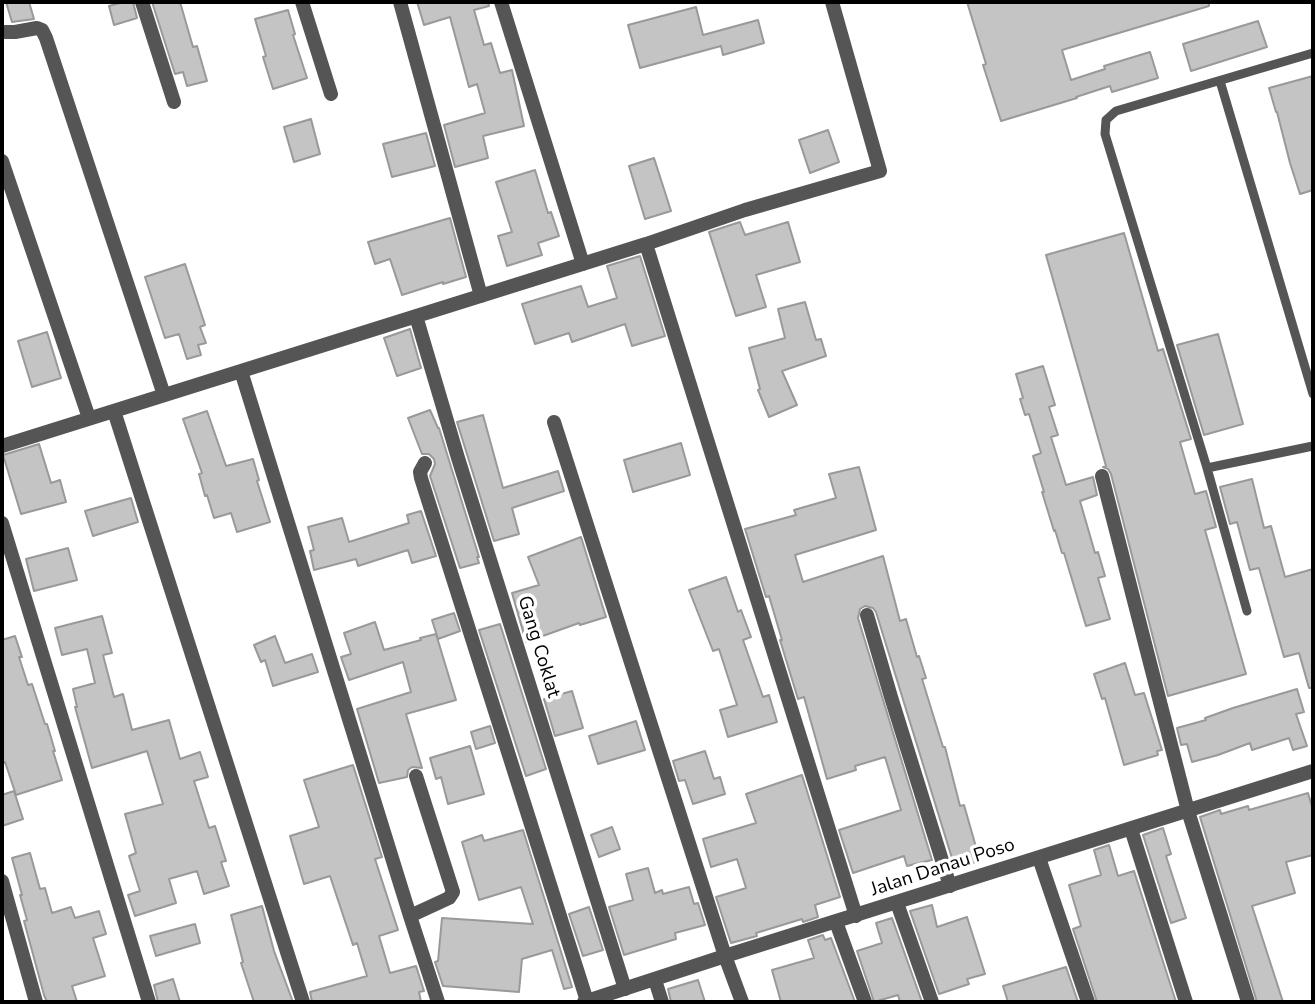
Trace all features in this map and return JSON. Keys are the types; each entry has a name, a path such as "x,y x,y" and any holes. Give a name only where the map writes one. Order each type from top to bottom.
{"street":[{"path":"142,2 174,102"},
{"path":"302,2 331,94"},
{"path":"400,2 481,296"},
{"path":"501,2 583,264"},
{"path":"2,446 646,244 745,210 880,171 832,2"},
{"path":"2,32 37,28 42,30 47,38 164,395"},
{"path":"2,160 89,418"},
{"path":"646,244 856,916"},
{"name":"Gang Coklat","path":"416,316 625,989"},
{"path":"241,371 438,1002"},
{"path":"114,411 303,1002"},
{"path":"554,422 742,1002"},
{"path":"425,463 420,472 421,478 585,1002"},
{"path":"1102,476 1188,811 1248,1002"},
{"path":"2,523 149,1002"},
{"path":"867,615 950,886"},
{"name":"Jalan Danau Poso","path":"585,1002 1313,771"},
{"path":"410,916 449,898 453,892 416,776"},
{"path":"1131,829 1186,1002"},
{"path":"1039,858 1088,1002"},
{"path":"2,881 36,1002"},
{"path":"897,903 932,1002"},
{"path":"836,922 865,1002"},
{"path":"655,980 662,1002"}],"lane":[{"path":"1247,611 1207,468 1105,134 1106,120 1116,111 1313,53"},
{"path":"1220,81 1313,394"},
{"path":"1207,468 1313,446"}],"building":[{"path":"6,2 29,2 34,19 12,22"},
{"path":"133,2 137,18 114,25 109,6"},
{"path":"152,2 180,2 193,47 197,46 207,81 187,86 183,72 175,74"},
{"path":"417,2 488,2 489,6 474,10 484,45 491,43 500,73 512,70 524,126 483,136 488,158 455,167 444,125 485,113 477,84 469,87 450,17 424,25"},
{"path":"967,2 1209,2 1209,6 1062,50 1071,80 1105,69 1104,66 1150,52 1158,78 1112,92 1110,86 1001,121"},
{"path":"696,7 703,35 758,20 764,43 723,55 721,46 640,68 628,25"},
{"path":"288,10 307,78 273,89 255,19"},
{"path":"1258,21 1267,47 1191,71 1183,44"},
{"path":"1313,76 1313,190 1300,194 1269,88"},
{"path":"311,119 320,154 294,162 284,127"},
{"path":"828,130 839,162 810,173 799,140"},
{"path":"426,133 435,166 392,177 383,144"},
{"path":"654,158 671,211 645,219 629,166"},
{"path":"535,170 548,213 551,212 559,236 538,243 542,255 507,266 498,236 512,232 496,182"},
{"path":"450,218 466,277 402,295 390,259 375,264 368,242"},
{"path":"740,222 745,235 788,222 800,262 756,275 766,307 736,316 709,232"},
{"path":"1124,233 1158,351 1163,349 1191,439 1180,442 1195,494 1206,491 1216,527 1205,530 1246,674 1168,696 1111,474 1103,467 1106,466 1046,255"},
{"path":"640,256 665,336 632,346 625,324 572,342 569,333 535,344 522,304 581,286 588,307 617,298 607,266"},
{"path":"185,264 205,325 200,327 206,343 198,345 201,355 187,359 179,334 165,338 145,277"},
{"path":"805,302 816,340 821,339 826,356 782,371 797,405 769,417 758,390 760,389 749,348 785,338 778,309"},
{"path":"410,329 421,368 397,376 384,338"},
{"path":"47,332 61,378 32,387 18,341"},
{"path":"1218,334 1243,424 1204,435 1177,345"},
{"path":"1043,366 1055,405 1049,407 1058,435 1051,437 1066,485 1093,477 1097,495 1080,501 1095,553 1098,552 1105,576 1098,578 1110,619 1086,626 1042,492 1033,456 1041,453 1029,414 1025,415 1020,399 1023,398 1016,374"},
{"path":"430,410 439,428 479,557 479,563 460,568 430,476 435,464 434,459 429,454 422,454 408,418"},
{"path":"207,411 226,466 253,459 270,522 237,532 231,513 214,518 183,419"},
{"path":"483,415 503,488 558,471 564,491 512,508 519,534 494,541 457,422"},
{"path":"681,443 690,475 633,492 624,460"},
{"path":"39,444 51,483 60,480 66,502 21,514 3,455"},
{"path":"859,467 876,530 795,555 803,582 883,556 900,621 906,619 926,678 922,679 945,747 960,806 964,805 980,861 955,868 876,612 865,606 860,609 858,618 932,860 907,866 904,856 853,873 839,830 901,810 885,757 855,766 856,770 827,779 804,697 798,699 769,596 766,597 745,529 796,515 794,510 836,498 829,474"},
{"path":"1252,479 1264,528 1271,526 1285,577 1313,569 1313,688 1309,688 1299,653 1284,657 1259,568 1250,570 1237,522 1230,524 1220,487"},
{"path":"131,498 138,522 93,536 85,511"},
{"path":"421,511 436,556 412,563 408,550 358,566 356,559 314,570 310,551 314,550 308,527 342,518 349,542 409,523 407,515"},
{"path":"581,537 606,617 580,625 579,623 526,642 512,593 539,585 528,557"},
{"path":"68,548 77,580 34,591 26,559"},
{"path":"726,577 738,612 741,610 751,637 743,640 763,697 769,695 777,722 728,737 720,710 737,705 719,649 713,651 689,590"},
{"path":"454,613 460,631 438,639 432,620"},
{"path":"102,616 112,653 103,655 114,697 123,694 132,730 169,720 180,759 200,752 208,777 194,781 209,828 215,826 226,861 221,862 229,886 204,894 197,871 169,879 176,903 135,916 128,895 140,891 129,856 136,853 125,814 163,804 147,751 92,768 75,707 73,689 95,683 87,649 62,655 55,628"},
{"path":"375,622 384,650 436,634 456,700 406,714 422,768 412,767 408,770 407,777 379,783 357,709 411,692 403,662 349,680 341,657 351,654 344,633"},
{"path":"500,624 546,769 526,776 479,630"},
{"path":"15,636 28,685 32,684 47,724 62,780 16,795 5,762 2,763 2,640"},
{"path":"275,636 285,663 312,654 318,672 273,686 265,660 261,662 254,645"},
{"path":"1125,663 1135,695 1144,693 1162,750 1157,751 1158,755 1124,765 1105,698 1102,699 1094,674"},
{"path":"1297,689 1304,712 1296,714 1307,746 1293,750 1289,738 1252,750 1250,743 1192,762 1187,744 1181,745 1177,728"},
{"path":"572,691 583,728 555,736 544,699"},
{"path":"636,721 645,750 598,764 589,736"},
{"path":"490,726 495,743 476,749 471,732"},
{"path":"470,746 484,794 448,804 441,777 436,779 430,758"},
{"path":"705,751 714,779 720,777 725,794 693,804 685,780 679,781 673,761"},
{"path":"353,765 382,857 375,859 398,930 379,936 390,973 416,966 424,991 419,992 421,1002 312,1002 310,992 367,976 357,943 353,945 330,876 304,884 290,836 319,827 304,780"},
{"path":"802,775 840,897 815,905 818,917 803,922 802,919 731,943 716,897 746,888 737,859 711,867 703,839 756,823 746,794"},
{"path":"14,791 23,819 2,826 2,795"},
{"path":"1308,793 1313,810 1313,855 1286,862 1295,893 1252,906 1283,1002 1257,1002 1200,817 1220,810 1221,814 1248,806 1249,810"},
{"path":"612,827 620,849 599,857 591,835"},
{"path":"1163,828 1171,854 1166,856 1186,918 1171,923 1143,835"},
{"path":"523,830 572,987 564,989 552,950 522,959 519,992 443,986 435,962 438,961 442,918 533,924 521,887 479,900 462,842 482,835 484,841"},
{"path":"1109,845 1118,876 1134,871 1176,1002 1097,1002 1073,929 1081,926 1069,885 1101,875 1094,850"},
{"path":"30,853 40,889 45,888 52,913 71,907 75,918 99,911 106,934 93,938 105,976 72,986 77,1002 47,1002 44,995 24,921 27,920 12,858"},
{"path":"648,868 655,893 662,890 663,894 689,887 705,925 675,933 676,939 624,955 609,907 633,900 626,874"},
{"path":"932,905 937,927 967,917 985,974 967,979 969,984 939,994 910,911"},
{"path":"262,906 274,951 293,1002 254,1002 241,963 243,962 231,915"},
{"path":"589,907 603,950 583,956 569,914"},
{"path":"892,918 922,1002 900,1002 898,995 874,1002 857,951 882,943 876,923"},
{"path":"195,924 200,943 156,956 150,936"},
{"path":"823,935 825,940 831,938 855,1002 781,1002 772,970 814,958 808,940"},
{"path":"1066,967 1078,1002 1008,1002 1003,986"},
{"path":"173,979 180,1002 158,1002 154,985"},
{"path":"698,980 705,1002 671,1002 668,989"}]}
